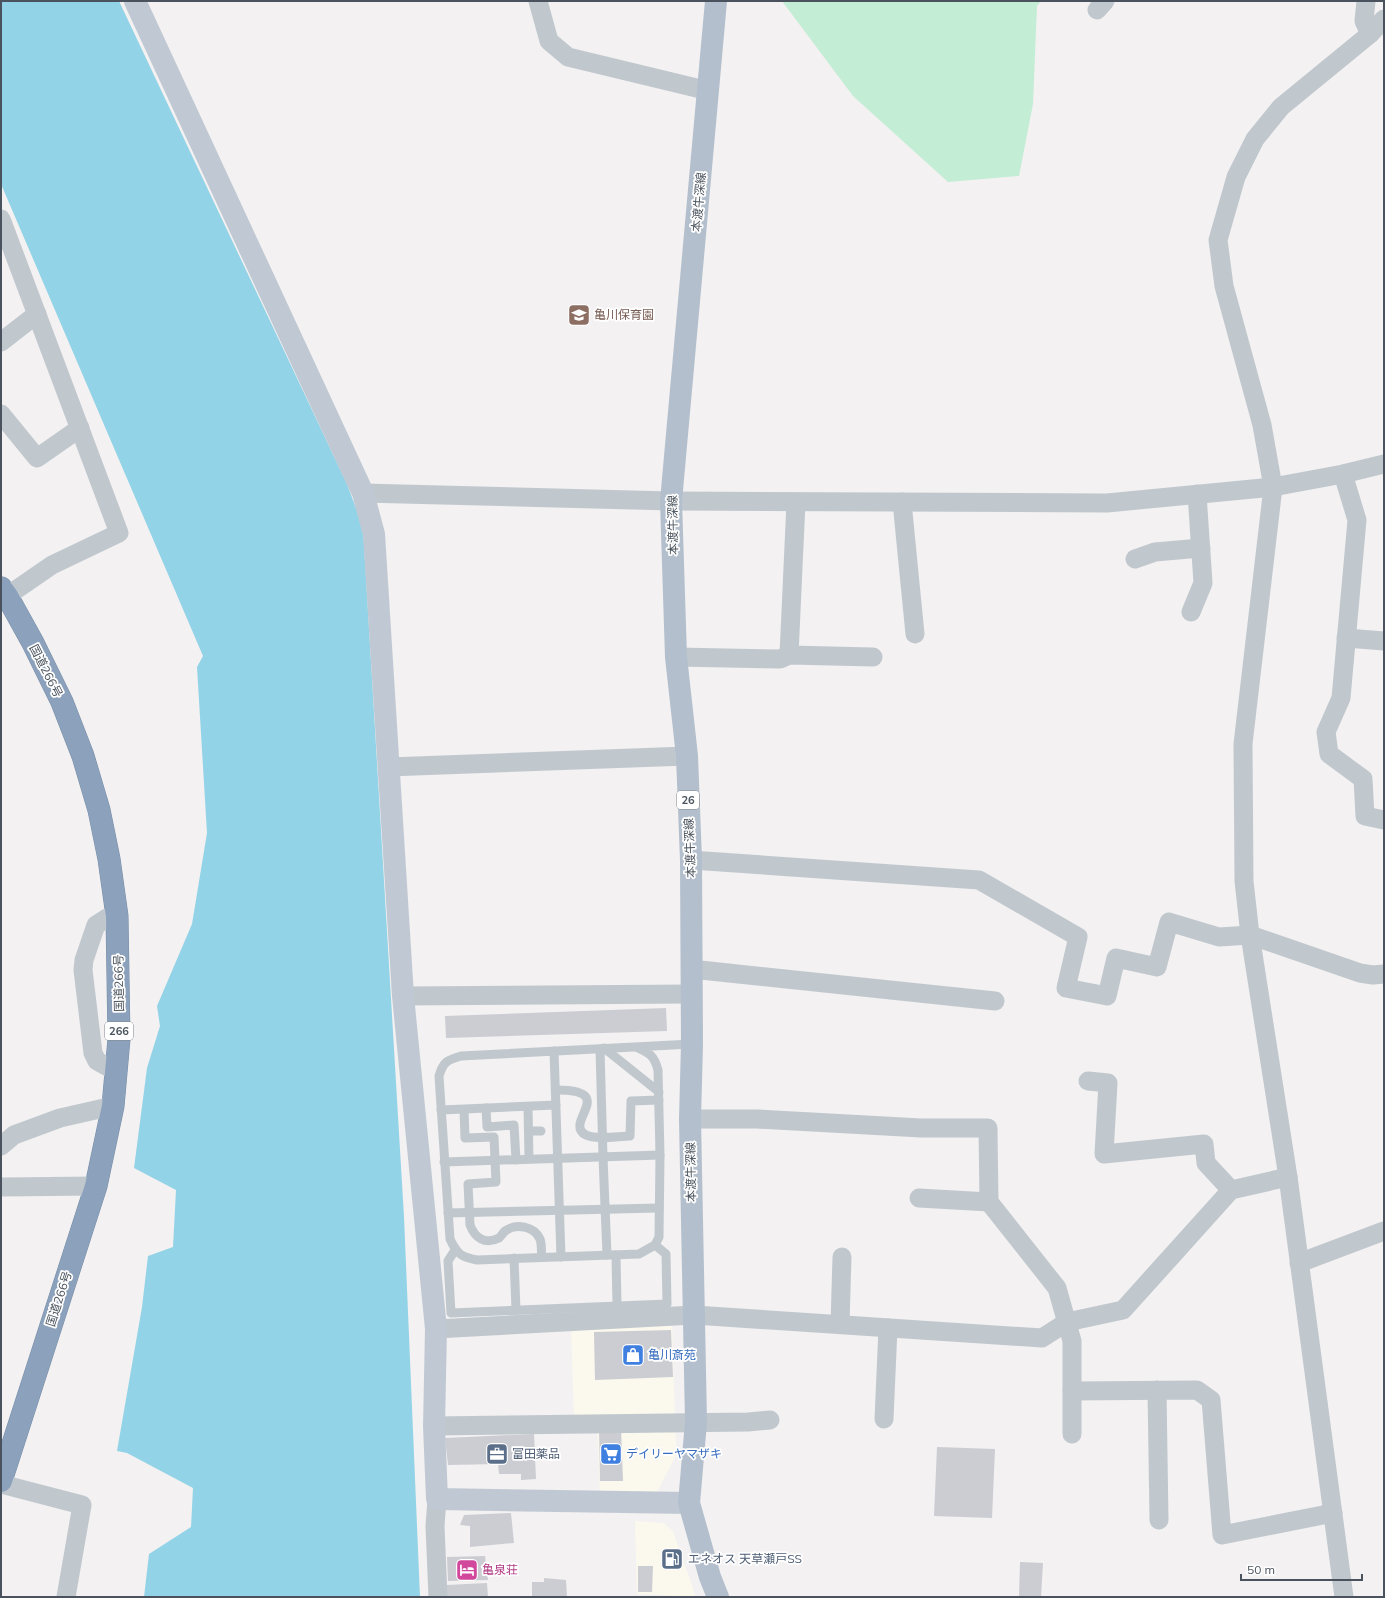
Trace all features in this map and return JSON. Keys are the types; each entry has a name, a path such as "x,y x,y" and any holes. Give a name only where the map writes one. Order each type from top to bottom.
{"highway":[{"name":"国道266号","path":"1,1481 96,1186 113,1106 119,1039 117,916 109,859 99,810 83,756 62,702 4,592"}],"main road":[{"name":"本渡牛深線","path":"716,1 671,501 676,657 687,756 691,860 692,1044 690,1118 696,1422 689,1503 710,1577 718,1597"}],"street":[{"path":"135,1 363,494 374,534 403,996 436,1329 434,1426 437,1499 435,1526 438,1597"},
{"path":"538,1 548,41 568,57 709,91"},
{"path":"1366,1 1364,21 1370,34"},
{"path":"1344,1597 1288,1177 1250,935 1244,882 1243,744 1273,487 1262,425 1224,286 1218,240 1236,177 1256,139 1281,107 1370,34 1384,18"},
{"path":"1,219 119,533 52,565 4,592"},
{"path":"1,342 37,314"},
{"path":"1,414 37,458 80,428"},
{"path":"363,494 671,501 1107,503 1273,487 1343,474 1384,464"},
{"path":"1343,474 1357,520 1341,698 1326,732 1329,754 1362,779 1365,816 1384,820"},
{"path":"1191,612 1203,583 1197,494"},
{"path":"789,655 796,502"},
{"path":"902,502 915,634"},
{"path":"1135,559 1155,552 1200,548"},
{"path":"1346,638 1384,641"},
{"path":"676,657 780,659 789,655 873,657"},
{"path":"388,767 687,756"},
{"path":"691,860 979,880 1078,937 1066,988 1107,996 1116,958 1157,967 1169,922 1219,937 1250,935 1360,973 1384,974"},
{"path":"117,916 107,918 96,925 84,960 83,970 93,1053 97,1061 117,1072"},
{"path":"691,969 994,1001"},
{"path":"403,996 691,994"},
{"path":"1088,1081 1108,1083 1104,1154 1204,1144 1206,1163 1231,1190"},
{"path":"1,1146 14,1135 60,1118 113,1106"},
{"path":"690,1118 757,1119 920,1128 988,1128 988,1202 1057,1288 1067,1322 1072,1341 1072,1434"},
{"path":"436,1329 694,1315 1042,1338 1067,1322 1124,1310 1231,1190 1288,1177"},
{"path":"1,1187 96,1186"},
{"path":"919,1198 988,1202"},
{"path":"1299,1263 1384,1231"},
{"path":"840,1324 842,1257"},
{"path":"884,1419 888,1328"},
{"path":"1157,1390 1160,1520"},
{"path":"1072,1391 1197,1390 1211,1400 1222,1535 1333,1513"},
{"path":"434,1426 748,1422 770,1420"},
{"path":"1,1484 82,1505 66,1597"},
{"path":"437,1499 689,1503"}],"lane":[{"path":"636,1047 648,1053 656,1060 658,1070 660,1155 659,1237 655,1245 639,1254 477,1260 463,1257 455,1250 450,1239 444,1162 439,1076 442,1066 449,1059 461,1056 692,1044"},
{"path":"602,1048 659,1096"},
{"path":"602,1048 602,1137 605,1209 612,1255 617,1306"},
{"path":"554,1051 561,1257"},
{"path":"556,1090 574,1091 585,1096 588,1103 587,1108 581,1116 581,1130 586,1135 602,1137 630,1136 631,1101 659,1096"},
{"path":"441,1110 556,1105"},
{"path":"528,1107 529,1159"},
{"path":"486,1108 487,1127 514,1125 516,1160"},
{"path":"464,1110 465,1138 494,1137 496,1182 468,1184 470,1225 472,1231 477,1238 484,1241 492,1241 500,1237 505,1231 517,1227 527,1227 535,1232 540,1240 542,1258"},
{"path":"529,1131 541,1131"},
{"path":"444,1162 660,1155"},
{"path":"448,1213 659,1208"},
{"path":"455,1250 448,1261 452,1313 667,1304 666,1254 655,1245"},
{"path":"514,1258 516,1310"}],"shaded area":[{"path":"672,1325 675,1417 574,1420 571,1329"},
{"path":"675,1426 677,1454 655,1496 600,1494 597,1427"},
{"path":"635,1521 664,1523 673,1531 696,1597 637,1594"}],"green space":[{"path":"782,1 1041,1 1037,6 1033,104 1019,176 948,182 853,96"}],"water":[{"path":"1,1 119,1 347,484 363,527 404,1217 420,1597 144,1597 149,1554 191,1527 193,1488 127,1453 117,1451 142,1307 148,1256 173,1247 176,1190 134,1168 147,1068 160,1026 157,1006 192,924 207,833 197,667 203,656 1,184"}],"building":[{"path":"666,1008 667,1031 446,1038 445,1016"},
{"name":"亀川斎苑","path":"671,1330 673,1377 595,1380 594,1332"},
{"name":"デイリーヤマザキ","path":"599,1428 621,1428 623,1481 600,1481"},
{"path":"534,1434 536,1479 521,1480 521,1474 499,1474 498,1464 448,1465 445,1438"},
{"path":"937,1447 995,1449 992,1518 934,1516"},
{"path":"511,1513 514,1543 470,1547 470,1526 460,1525 464,1515"},
{"name":"エネオス 天草瀬戸SS","path":"676,1548 681,1566 669,1569 663,1551"},
{"path":"485,1556 488,1580 448,1581 447,1557"},
{"path":"1020,1562 1043,1563 1041,1597 1019,1597"},
{"path":"638,1566 653,1566 652,1592 638,1592"},
{"path":"544,1578 566,1580 567,1597 532,1597 532,1582 544,1582"},
{"path":"487,1583 488,1597 447,1597 447,1585"}],"place":[{"name":"亀川保育園","path":"579,315"},
{"name":"亀川斎苑","path":"633,1355"},
{"name":"富田薬品","path":"497,1454"},
{"name":"デイリーヤマザキ","path":"611,1454"},
{"name":"エネオス 天草瀬戸SS","path":"672,1559"},
{"name":"亀泉荘","path":"467,1570"}]}
